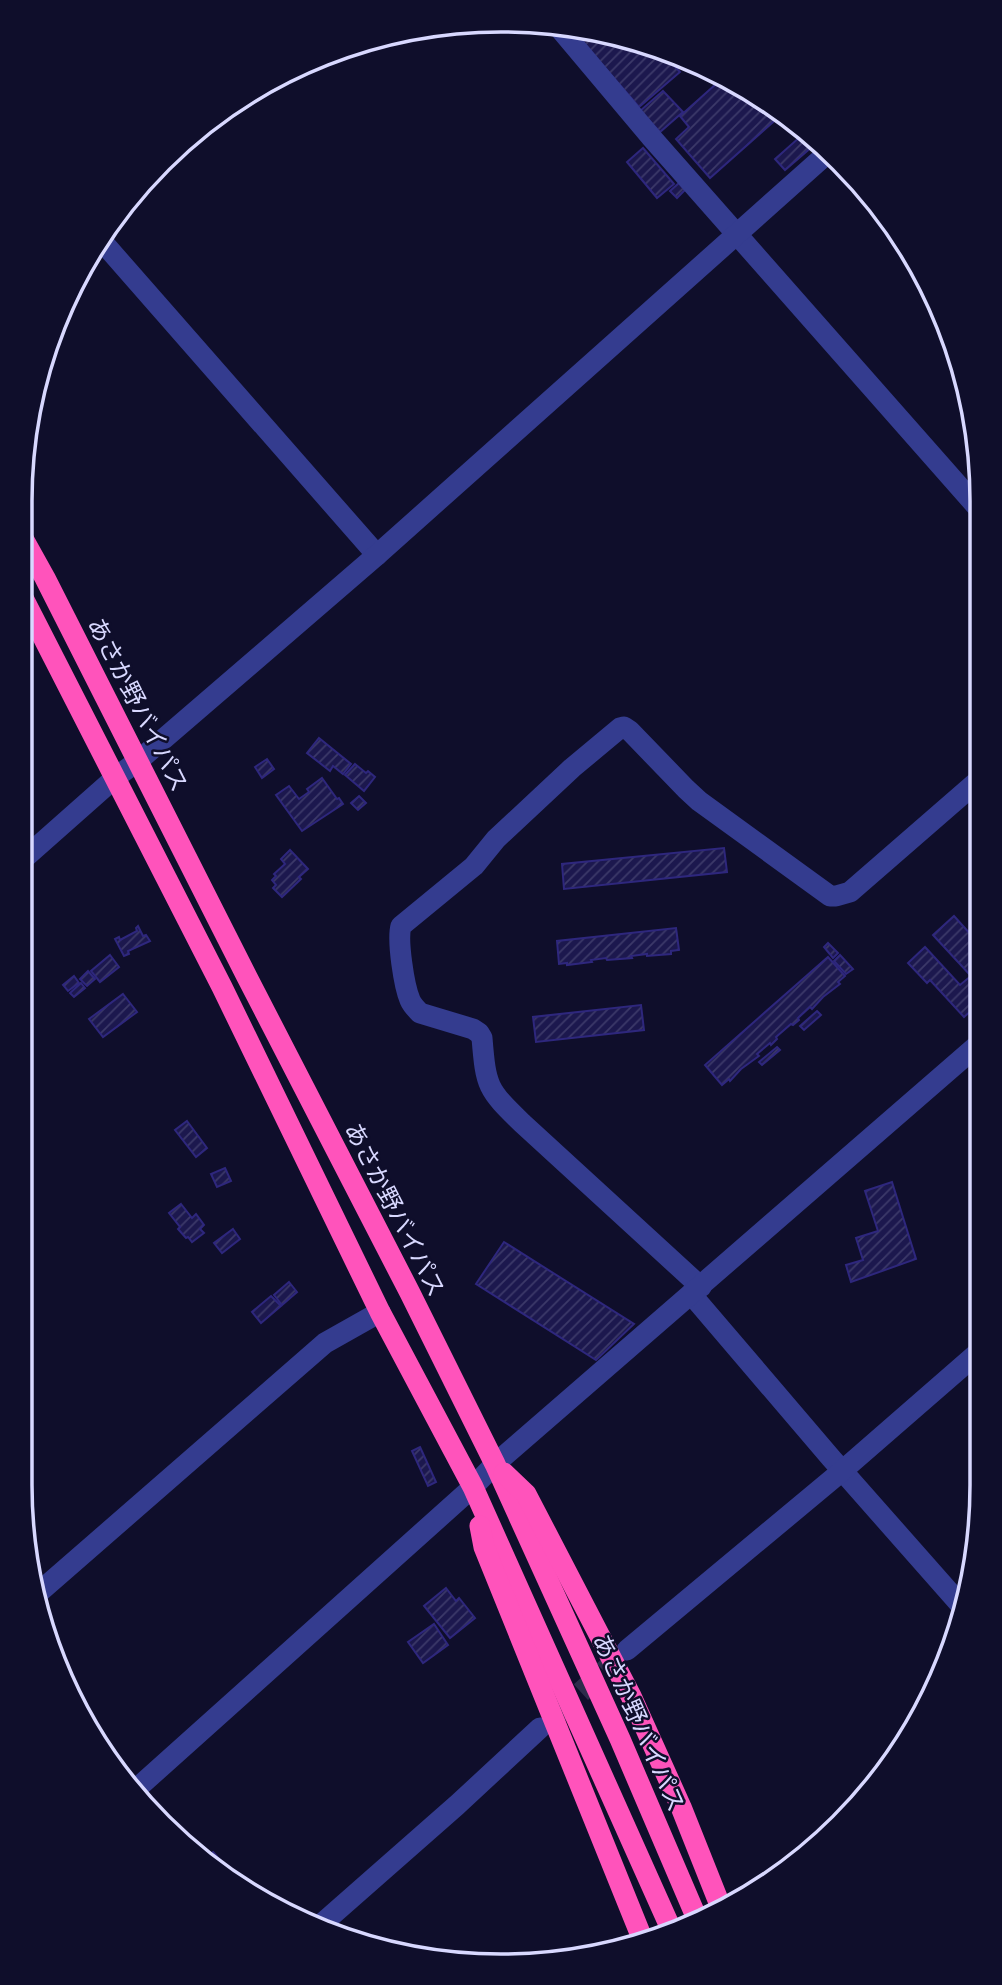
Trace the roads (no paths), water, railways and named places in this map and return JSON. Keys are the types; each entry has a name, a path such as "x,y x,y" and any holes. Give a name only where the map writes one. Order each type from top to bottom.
{"highway":[{"name":"あさか野バイパス","path":"32,554 495,1464 615,1727 694,1912"},
{"path":"32,615 228,999 380,1312 473,1487 668,1923"},
{"path":"495,1464 526,1494 607,1649 681,1807 718,1900"},
{"path":"473,1487 484,1546 546,1721 640,1933"}],"street":[{"path":"567,37 970,499"},
{"path":"32,851 377,555 822,158"},
{"path":"107,247 377,555"},
{"path":"956,1601 842,1471 696,1291 496,1097 487,1081 482,1038 479,1033 420,1013 414,1007 406,988 399,936 401,926 474,866 496,839 572,768 620,728 624,727 630,731 699,801 830,896 850,892 970,788"},
{"path":"141,1785 473,1487 495,1464 970,1052"},
{"path":"43,1588 325,1343 380,1312"},
{"path":"627,1650 842,1471 970,1360"},
{"path":"326,1920 457,1805 546,1721"}],"tunnel":[{"path":"558,1713 625,1652"}]}
